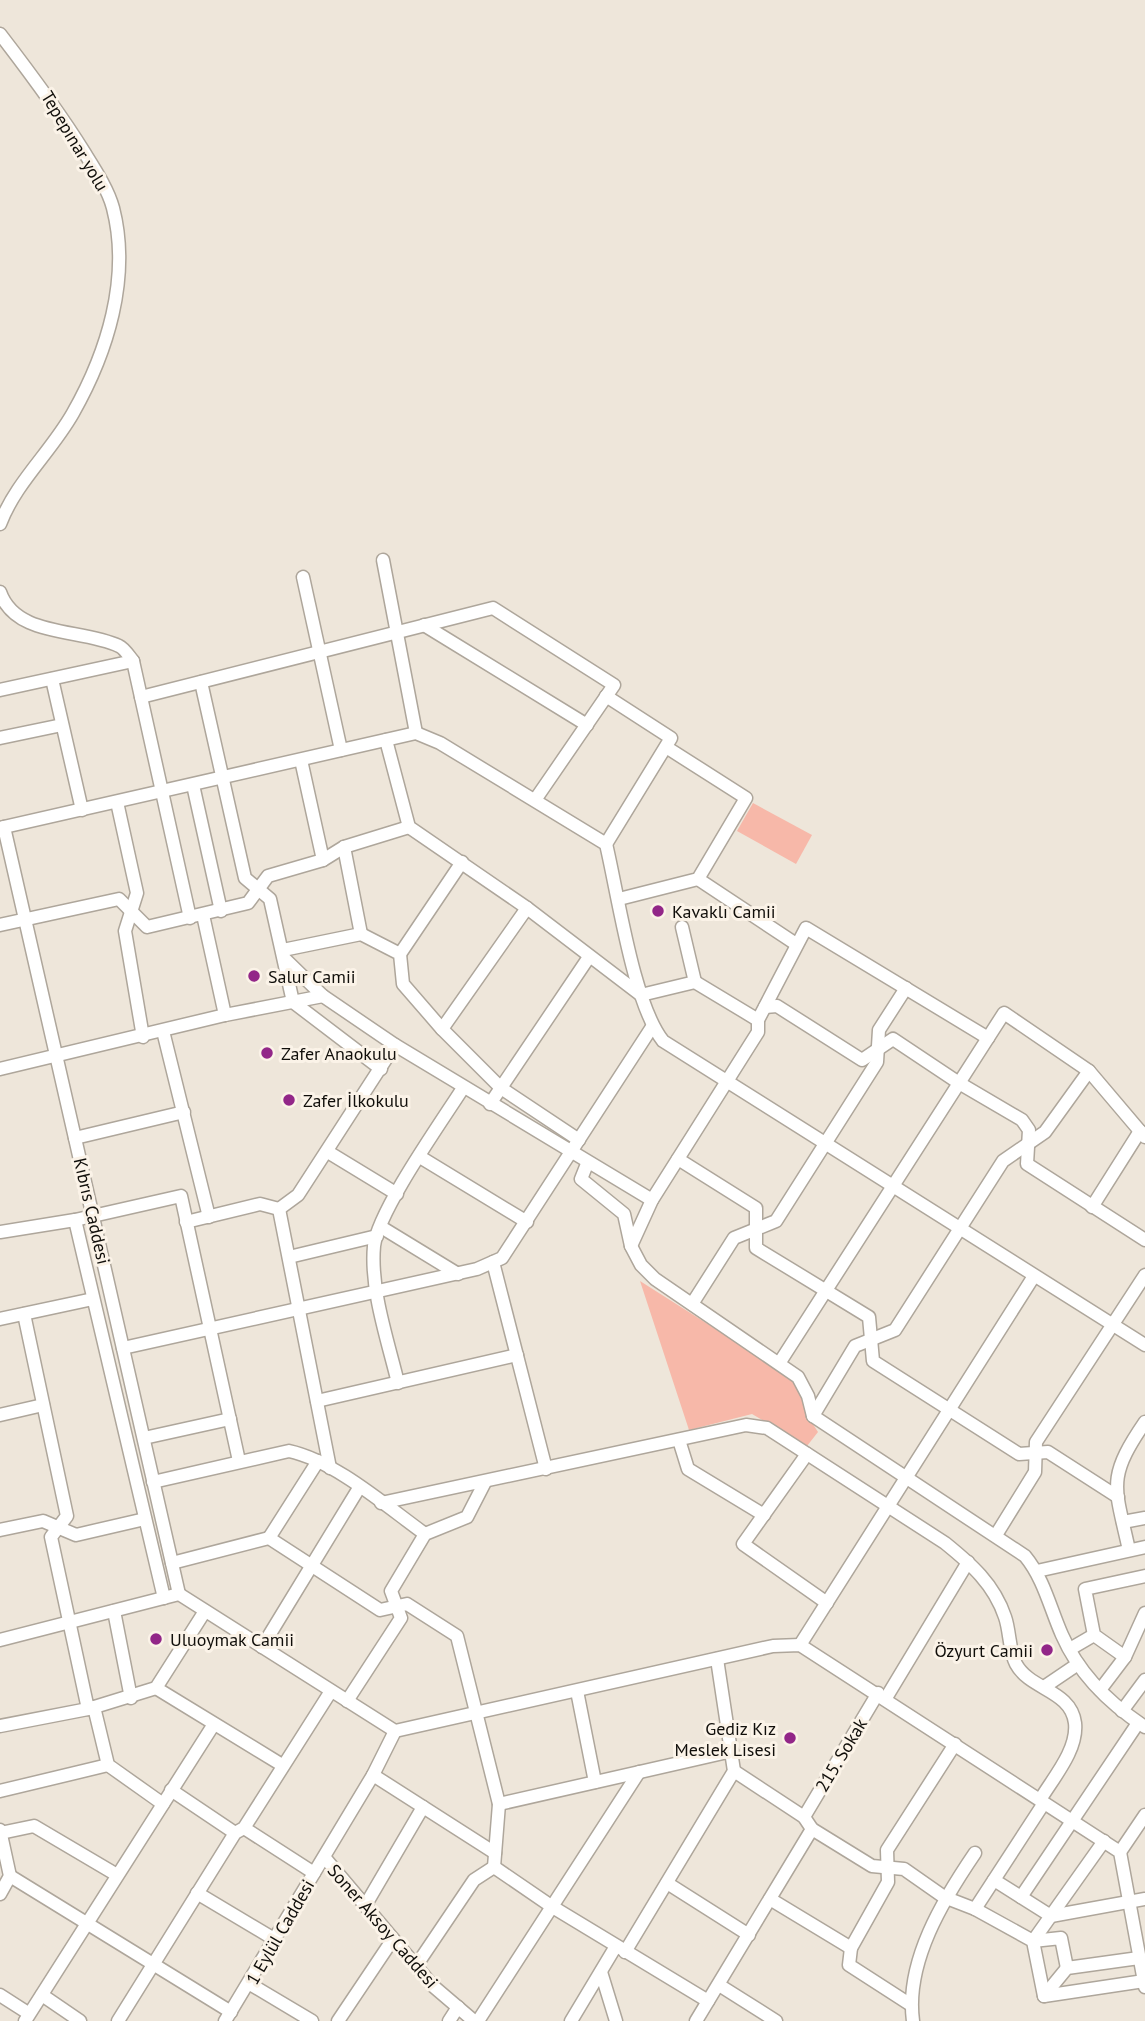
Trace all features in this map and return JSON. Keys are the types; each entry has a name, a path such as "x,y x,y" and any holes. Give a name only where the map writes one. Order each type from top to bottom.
{"street":[{"name":"Tepepınar yolu","path":"0,34 48,94 93,167 113,207 119,248 116,302 99,362 72,415 9,502 0,524"},
{"path":"383,560 416,733"},
{"path":"303,577 341,750"},
{"path":"0,592 4,605 22,620 121,646 133,661 190,918"},
{"path":"141,697 492,608 614,685 535,800"},
{"path":"424,625 587,725"},
{"path":"0,690 133,661"},
{"path":"52,679 82,810"},
{"path":"201,682 244,878 270,899 293,1002 381,1069"},
{"path":"606,696 671,738 606,844"},
{"path":"0,738 62,725"},
{"path":"2,828 416,733 535,800 606,844 641,995 652,1027 663,1041 1145,1345"},
{"path":"386,740 409,827 527,908 641,995 695,982 758,1020"},
{"path":"619,899 698,879 746,798 666,747"},
{"path":"301,760 323,860"},
{"path":"193,785 221,911"},
{"path":"117,802 137,893 125,931 143,1037"},
{"path":"0,925 119,899 147,927 221,911 248,903 268,876 323,860 344,847 409,827"},
{"name":"Kıbrıs Caddesi","path":"2,828 179,1594"},
{"path":"344,847 361,934"},
{"path":"462,862 400,954 403,984 442,1029 500,1088 579,1140"},
{"path":"698,879 796,944"},
{"path":"442,1029 527,908"},
{"path":"203,915 225,1015"},
{"path":"682,927 695,982"},
{"path":"631,1246 652,1200 758,1032 758,1020 806,928 988,1038"},
{"path":"284,954 361,934 400,954"},
{"path":"284,954 323,996 394,1045 570,1154 652,1200"},
{"path":"490,1104 589,957"},
{"path":"692,1304 734,1238 776,1221 827,1145 877,1062 879,1030 906,988"},
{"path":"0,1069 143,1037 225,1015 323,996"},
{"path":"765,1007 777,1006 862,1060 893,1039 959,1083 1022,1119 1028,1126 1027,1164 1145,1240"},
{"path":"780,1362 1004,1013 1088,1071 1142,1134 1091,1207"},
{"path":"123,1348 458,1273 502,1258 652,1027"},
{"path":"163,1031 209,1217"},
{"path":"279,1209 298,1195 394,1045"},
{"path":"813,1416 855,1346 895,1330 1003,1161 1045,1132 1088,1071"},
{"path":"398,1383 378,1291 374,1259 379,1232 397,1195 463,1088"},
{"path":"75,1138 184,1112"},
{"path":"328,1152 397,1195"},
{"path":"420,1157 527,1222"},
{"path":"678,1159 756,1208 756,1248 869,1317 873,1361 1019,1454 1048,1452 1118,1497"},
{"path":"587,1164 581,1179 624,1214 631,1246 641,1265 655,1279 780,1362 798,1377 808,1396 813,1416 1025,1556 1037,1571 1078,1664 1122,1711 1142,1725 1021,1897"},
{"path":"0,1232 93,1217 181,1196 239,1461"},
{"path":"186,1222 260,1204 279,1209"},
{"path":"279,1209 330,1468"},
{"path":"75,1220 164,1598"},
{"path":"289,1257 379,1232 458,1273"},
{"path":"493,1262 546,1469"},
{"path":"996,1535 1035,1472 1036,1441 1145,1275"},
{"path":"800,1645 1034,1276"},
{"path":"0,1319 93,1299"},
{"path":"24,1314 67,1516 51,1537 68,1623 107,1765 163,1804"},
{"path":"317,1401 517,1354"},
{"path":"0,1415 43,1405"},
{"path":"144,1438 230,1419"},
{"path":"381,1503 758,1425 945,1543 968,1562 995,1592 1016,1664 1028,1678 1070,1707 1076,1733 1069,1752 1042,1801 975,1909"},
{"path":"1129,1550 1116,1473 1123,1454 1143,1428"},
{"path":"679,1440 688,1469 764,1515"},
{"path":"153,1482 289,1451 330,1468 425,1534"},
{"path":"807,1454 743,1544 827,1603"},
{"path":"172,1563 269,1538 318,1461"},
{"path":"347,1701 401,1618 394,1606 391,1591 425,1534 467,1517 485,1482"},
{"path":"262,1647 359,1488"},
{"path":"1123,1522 1145,1518"},
{"path":"0,1530 43,1521 76,1535 145,1519"},
{"path":"269,1538 380,1610 407,1604 457,1636 499,1804 494,1867"},
{"path":"1037,1571 1145,1546"},
{"name":"215. Sokak","path":"804,1816 968,1562"},
{"path":"1125,1657 1094,1635 1085,1588 1145,1576"},
{"path":"0,1640 179,1594 395,1731 788,1643 800,1645 1120,1852"},
{"path":"114,1611 131,1698"},
{"path":"0,1726 91,1708 131,1698 156,1688 205,1611"},
{"path":"1100,1690 1125,1657 1145,1614"},
{"path":"1070,1649 1094,1635"},
{"path":"571,2021 601,1972 621,1949 667,1883 734,1771 717,1659"},
{"path":"1044,1687 1078,1664"},
{"path":"1122,1711 1145,1680"},
{"path":"156,1688 282,1765"},
{"path":"118,2021 197,1893 331,1691"},
{"path":"576,1691 595,1782"},
{"path":"0,1995 26,2017 214,1724"},
{"name":"1 Eylül Caddesi","path":"228,2016 325,1858 395,1731"},
{"path":"911,2005 849,1965 851,1948 888,1882 887,1850 955,1744"},
{"path":"499,1804 732,1751"},
{"path":"0,1791 107,1765"},
{"path":"734,1771 804,1816 812,1829 872,1866 904,1869 944,1897 975,1909 1034,1941 1061,1938 1067,1968"},
{"path":"476,2021 639,1772"},
{"path":"373,1775 495,1853"},
{"path":"172,1790 314,1873"},
{"path":"365,1906 423,1807"},
{"path":"1044,1996 1144,1984 1120,1852 1145,1815"},
{"path":"0,1894 10,1876 0,1832 34,1826 117,1875"},
{"path":"696,2021 812,1829"},
{"path":"1044,1996 1034,1941 1104,1841"},
{"path":"913,2021 911,2005 917,1970 944,1897 975,1853"},
{"name":"Soner Aksoy Caddesi","path":"325,1858 433,1986 476,2021"},
{"path":"494,1867 551,1906 708,2001"},
{"path":"416,1966 474,1880 494,1867"},
{"path":"10,1876 153,1963 228,2016"},
{"path":"993,1880 1051,1916 1145,1899"},
{"path":"667,1883 748,1935"},
{"path":"197,1893 274,1939"},
{"path":"770,1899 851,1948"},
{"path":"338,2021 393,1939"},
{"path":"1044,1996 1067,1968 1139,1958"},
{"path":"601,1972 616,2021"},
{"path":"250,1984 312,2021"},
{"path":"719,1984 776,2021"},
{"path":"42,1995 80,2021"},
{"path":"449,2021 458,2007"}],"shaded area":[{"path":"753,803 812,835 796,864 737,831"},
{"path":"640,1281 796,1380 807,1415 818,1432 807,1446 752,1414 689,1430"}],"place":[{"name":"Kavaklı Camii","path":"658,911"},
{"name":"Salur Camii","path":"254,976"},
{"name":"Zafer Anaokulu","path":"267,1053"},
{"name":"Zafer İlkokulu","path":"289,1100"},
{"name":"Uluoymak Camii","path":"156,1639"},
{"name":"Özyurt Camii","path":"1047,1650"},
{"name":"Gediz Kız Meslek Lisesi","path":"790,1738"}]}
